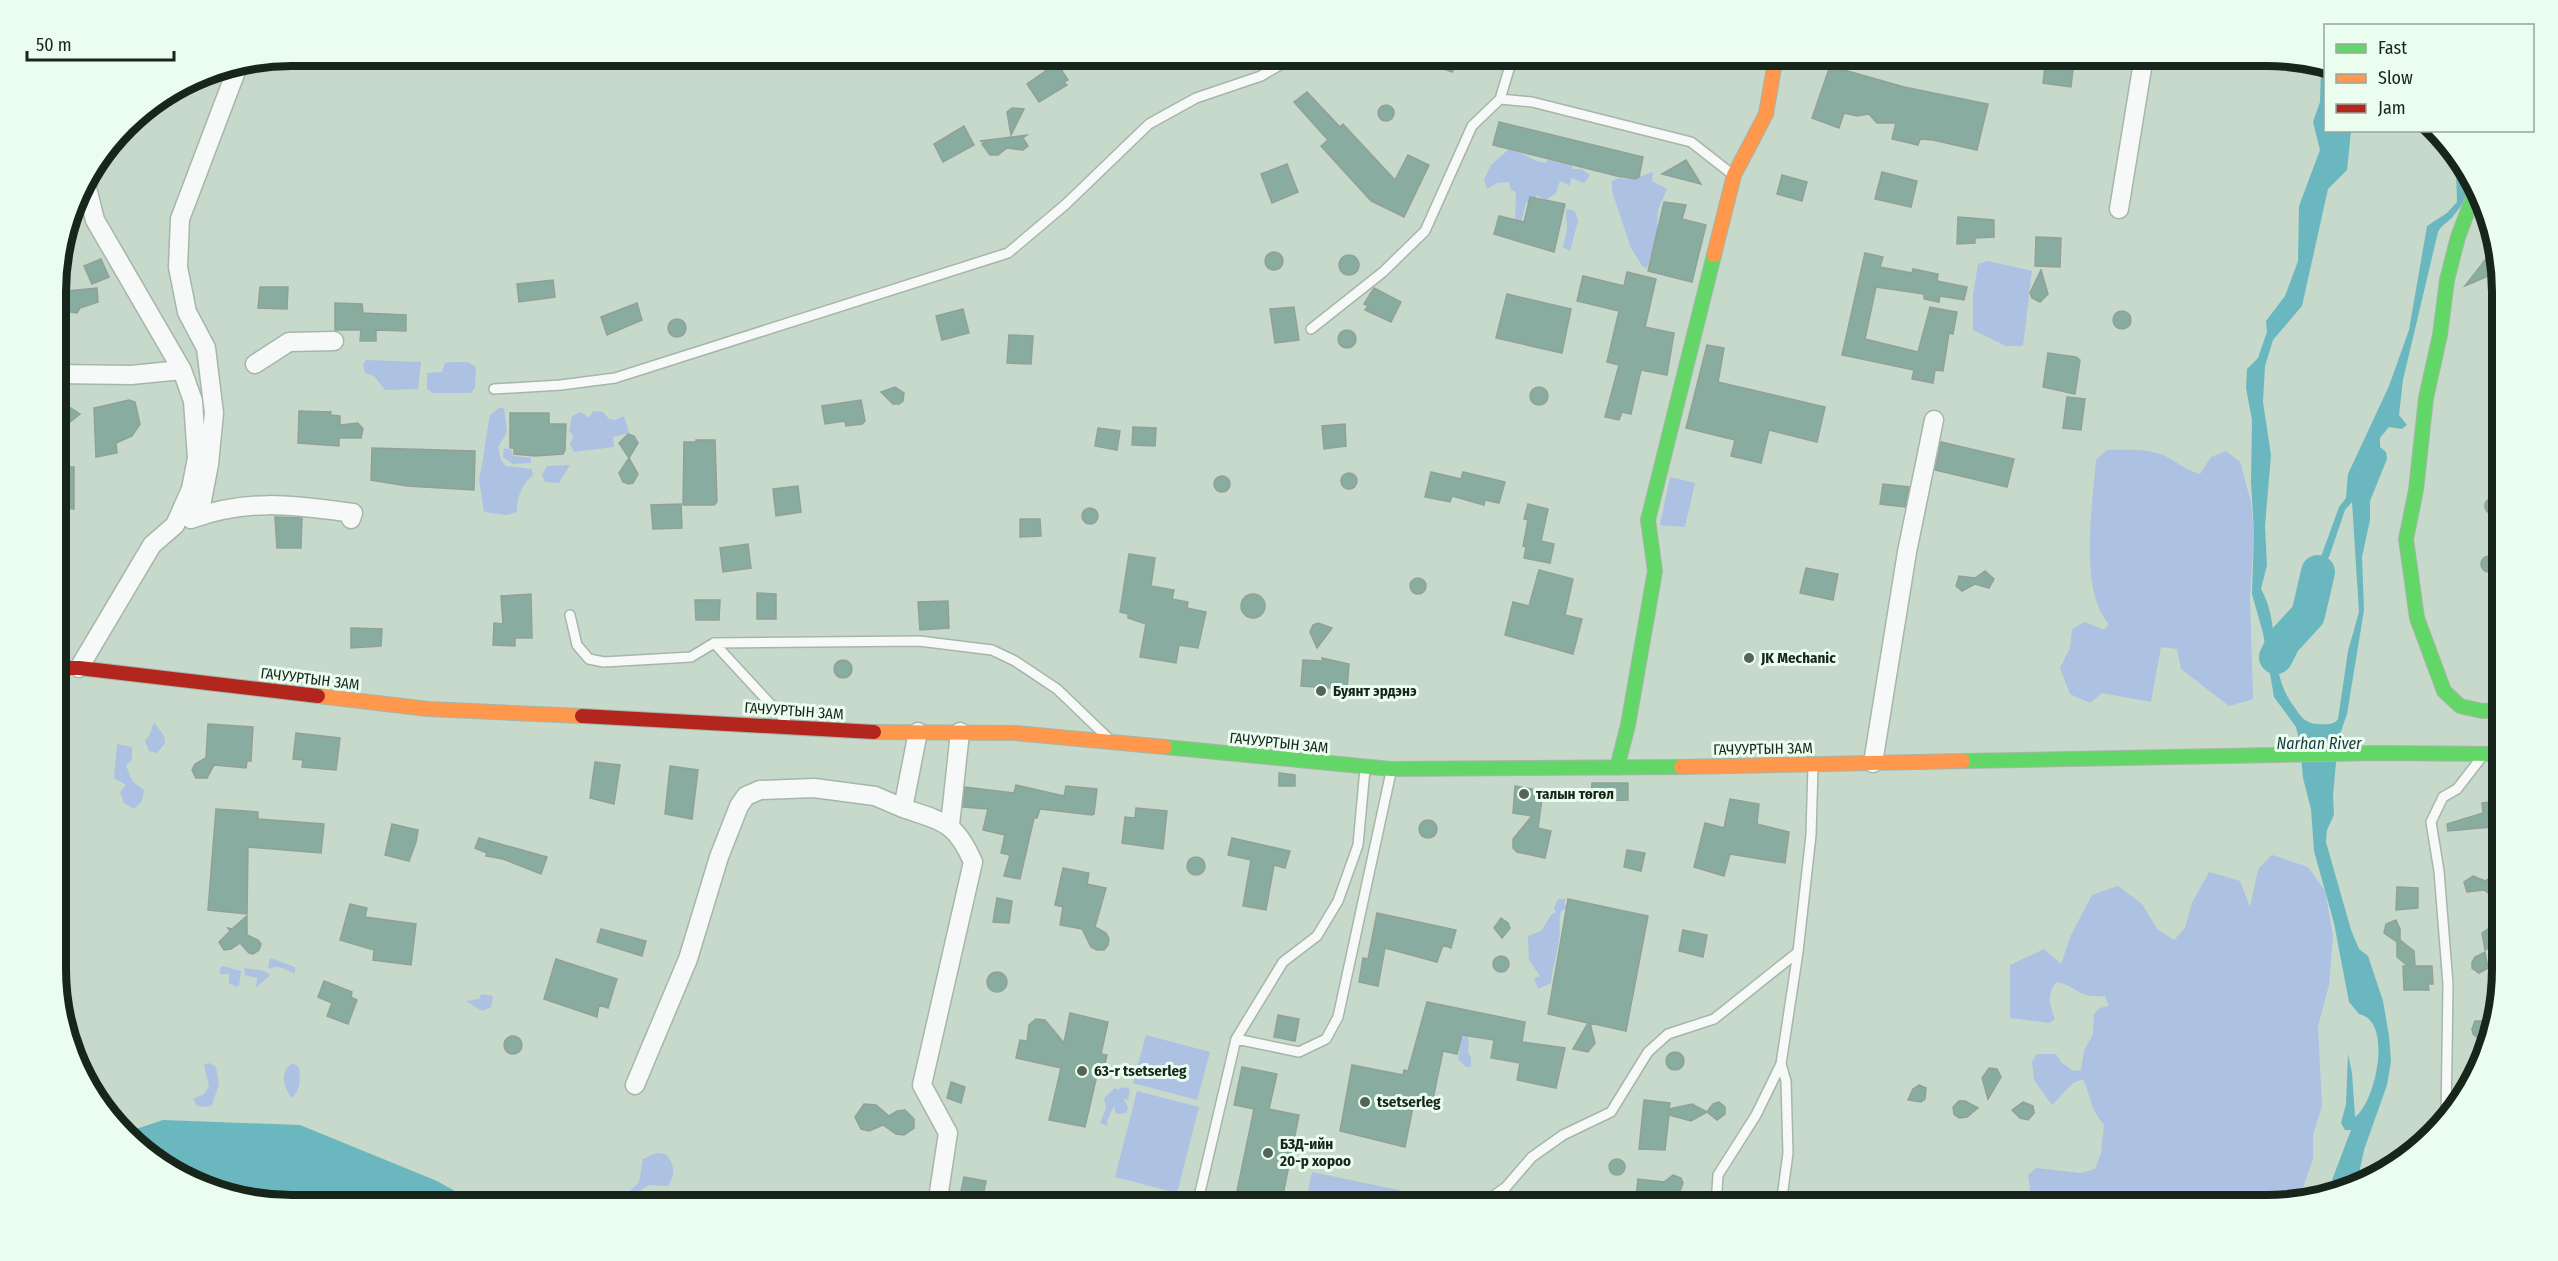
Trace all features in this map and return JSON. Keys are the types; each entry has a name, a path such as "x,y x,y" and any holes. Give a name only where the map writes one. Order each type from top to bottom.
{"main road":[{"path":"1617,768 1628,725 1655,571 1648,520 1734,175 1766,114 1774,66"},
{"path":"2472,199 2458,237 2447,280 2423,418 2416,490 2406,539 2417,618 2444,692 2460,706 2482,711 2492,710"},
{"name":"ГАЧУУРТЫН ЗАМ","path":"66,668 428,709 791,726 849,732 1015,733 1391,769 1617,768 2377,753 2492,754"}],"street":[{"path":"2119,209 2142,66"},
{"path":"199,516 209,464 214,413 206,348 188,312 178,267 180,219 235,73"},
{"path":"89,192 95,220 182,370 193,401 197,458 191,489 175,525"},
{"path":"255,364 289,342 334,341"},
{"path":"66,374 131,375 182,370"},
{"path":"1873,763 1907,552 1934,420"},
{"path":"79,668 152,545 175,525 199,516 247,504 291,505 353,513 351,519"},
{"path":"903,808 918,732"},
{"path":"951,825 960,732"},
{"path":"634,1085 688,959 719,857 739,806 746,796 760,790 814,788 875,796 951,825 964,841 974,862 922,1085 948,1133 939,1195"}],"lane":[{"path":"494,389 561,385 615,378 1008,253 1066,204 1149,124 1196,98 1261,76 1278,66"},
{"path":"1311,329 1383,272 1425,231 1472,126 1500,99 1510,66"},
{"path":"1500,99 1532,102 1691,142 1734,175"},
{"path":"570,615 577,645 589,659 604,662 691,657 714,643 919,641 992,650 1015,661 1057,688 1113,743"},
{"path":"714,643 791,726"},
{"path":"2446,1105 2448,984 2439,871 2431,822 2443,797 2457,789 2484,754"},
{"path":"1717,1195 1718,1174 1756,1115 1781,1064 1798,952 1811,835 1813,764"},
{"path":"1199,1195 1236,1039 1283,963 1317,936 1338,901 1358,845 1365,768"},
{"path":"1236,1039 1299,1052 1326,1039 1338,1017 1391,769"},
{"path":"1495,1195 1506,1187 1532,1157 1563,1135 1611,1112 1648,1052 1668,1034 1714,1018 1798,952"},
{"path":"1781,1064 1786,1081 1788,1153 1782,1195"}],"shaded area":[{"path":"1508,150 1536,161 1546,163 1548,160 1571,165 1573,169 1581,169 1590,175 1584,183 1571,178 1570,186 1560,181 1556,193 1546,200 1536,195 1536,203 1526,203 1520,226 1515,222 1516,192 1511,190 1509,182 1497,183 1487,189 1484,180 1491,165"},
{"path":"1653,172 1652,181 1667,189 1658,210 1657,234 1647,268 1643,267 1631,248 1612,191 1612,181 1619,178 1632,179"},
{"path":"1566,209 1575,211 1578,221 1570,251 1563,247 1567,230"},
{"path":"1988,261 2032,271 2023,346 2006,346 1973,330 1973,295 1978,264"},
{"path":"366,360 421,362 418,389 385,390 374,376 365,373 363,365"},
{"path":"468,362 476,367 475,387 471,393 433,393 427,389 427,373 442,372 445,363"},
{"path":"499,408 504,408 507,432 498,447 501,460 506,466 532,469 533,476 520,492 517,512 507,515 484,512 479,479 490,415"},
{"path":"593,411 603,412 609,419 615,420 624,416 629,433 613,437 614,447 574,452 570,444 574,436 569,431 572,416 581,412 589,418"},
{"path":"504,448 511,450 513,456 531,458 531,463 513,464 503,457"},
{"path":"2107,450 2153,452 2200,474 2211,457 2226,451 2240,462 2251,502 2254,531 2250,597 2253,699 2229,706 2181,669 2177,649 2161,647 2151,702 2102,693 2090,703 2070,694 2060,668 2070,648 2072,629 2085,622 2104,630 2109,624 2099,609 2090,569 2096,460"},
{"path":"570,465 559,483 545,482 542,475 547,466"},
{"path":"1670,477 1695,483 1685,527 1660,525"},
{"path":"154,722 164,736 165,743 157,753 149,751 145,741"},
{"path":"117,744 132,747 132,759 126,766 133,782 144,790 142,801 134,809 124,803 120,792 126,785 114,778"},
{"path":"2272,855 2308,867 2325,891 2333,935 2329,985 2318,1026 2322,1106 2313,1135 2313,1159 2301,1192 2281,1195 2031,1195 2028,1175 2036,1168 2081,1173 2095,1169 2101,1153 2104,1125 2093,1108 2083,1079 2073,1083 2052,1105 2034,1080 2032,1062 2037,1054 2056,1054 2061,1062 2073,1071 2081,1070 2084,1051 2093,1034 2094,1014 2100,1008 2109,1006 2105,996 2088,995 2056,982 2051,991 2050,1000 2055,1019 2050,1023 2010,1018 2010,965 2044,949 2061,964 2071,935 2092,895 2118,886 2142,904 2157,929 2174,940 2185,928 2192,903 2209,872 2240,881 2250,907 2258,869"},
{"path":"1558,899 1566,899 1564,903 1568,908 1561,911 1560,915 1560,936 1551,983 1538,989 1534,978 1540,976 1529,960 1528,936 1541,931 1551,915 1556,912 1554,908"},
{"path":"270,958 295,967 295,974 279,967 270,969 268,966"},
{"path":"223,966 241,971 239,986 236,987 229,983 229,974 220,974 220,968"},
{"path":"244,968 264,971 270,975 256,988 257,978 245,975"},
{"path":"481,994 493,996 491,1007 482,1011 466,1001 479,999"},
{"path":"1466,1032 1471,1067 1466,1067 1458,1059 1461,1041"},
{"path":"1146,1035 1210,1052 1197,1100 1133,1083"},
{"path":"209,1063 216,1067 219,1084 212,1105 197,1106 193,1099 204,1094 209,1086 204,1065"},
{"path":"293,1063 299,1068 300,1081 292,1098 286,1089 284,1075"},
{"path":"1122,1087 1130,1089 1128,1100 1123,1098 1128,1107 1126,1113 1116,1114 1114,1106 1107,1121 1108,1126 1100,1123 1106,1108 1104,1098 1115,1088 1118,1090"},
{"path":"1137,1091 1199,1107 1177,1193 1115,1177"},
{"path":"656,1153 666,1154 673,1166 668,1186 649,1185 641,1190 644,1195 626,1195 639,1182 643,1159"},
{"path":"1312,1172 1423,1195 1307,1195"}],"water":[{"name":"Narhan River","path":"2321,73 2324,74 2324,132 2351,132 2347,170 2328,189 2302,306 2273,340 2265,366 2263,402 2271,455 2265,526 2267,565 2261,589 2271,618 2280,679 2286,694 2306,721 2329,724 2338,719 2348,651 2359,612 2352,502 2345,510 2329,557 2318,572 2318,565 2339,507 2346,498 2348,474 2389,386 2409,330 2427,226 2447,213 2457,202 2456,169 2467,188 2461,206 2438,232 2403,380 2399,415 2407,425 2402,429 2389,427 2380,438 2380,447 2386,452 2387,459 2370,501 2370,520 2362,557 2364,610 2347,714 2338,740 2333,796 2334,815 2327,830 2326,842 2351,930 2359,949 2368,956 2383,1001 2391,1061 2387,1085 2364,1150 2359,1175 2330,1186 2351,1130 2345,1130 2341,1123 2346,1104 2348,1054 2352,1073 2355,1117 2369,1096 2374,1081 2378,1063 2378,1046 2376,1031 2370,1020 2359,1014 2349,1002 2334,923 2314,851 2311,809 2303,778 2300,743 2296,727 2274,697 2263,633 2252,594 2254,531 2251,482 2252,420 2246,388 2247,369 2258,358 2267,332 2266,321 2285,296 2298,261 2299,206 2320,150 2313,122 2320,102"},
{"path":"163,1120 300,1125 437,1181 462,1195 277,1195 248,1191 192,1172 166,1157 133,1130"}],"building":[{"path":"1053,66 1059,66 1068,80 1064,82 1067,85 1039,102 1027,84"},
{"path":"1437,66 1456,66 1452,72"},
{"path":"1830,66 1904,87 1988,104 1977,150 1933,140 1920,139 1918,145 1892,139 1896,123 1877,123 1869,114 1857,116 1844,113 1839,128 1812,118"},
{"path":"2045,66 2073,69 2071,87 2043,83"},
{"path":"1307,92 1340,127 1343,124 1395,180 1408,155 1429,165 1404,217 1371,201 1321,146 1328,140 1294,102"},
{"path":"1386,105 1392,107 1394,113 1392,119 1386,121 1380,119 1378,113 1380,107"},
{"path":"1012,108 1024,109 1011,135 1007,112"},
{"path":"1499,122 1643,157 1639,177 1635,179 1617,176 1493,145"},
{"path":"964,126 974,145 943,162 934,144"},
{"path":"1027,135 1023,138 1028,146 1023,150 1007,148 998,155 990,155 982,144 985,142 980,141"},
{"path":"1686,160 1701,184 1662,174"},
{"path":"1287,164 1298,192 1272,203 1261,174"},
{"path":"1882,172 1917,181 1911,207 1875,199"},
{"path":"1782,175 1807,182 1802,201 1777,194"},
{"path":"1530,197 1565,204 1554,252 1494,234 1499,216 1524,222"},
{"path":"1664,202 1686,205 1682,219 1706,225 1692,282 1648,271"},
{"path":"1958,217 1994,220 1994,237 1975,238 1975,243 1957,244"},
{"path":"2036,237 2061,238 2060,267 2035,266"},
{"path":"1274,252 1280,255 1283,261 1280,267 1274,270 1268,267 1265,261 1268,255"},
{"path":"1865,253 1883,257 1880,267 1912,273 1913,269 1938,274 1937,281 1967,287 1964,300 1940,296 1939,302 1924,299 1924,294 1876,287 1865,339 1918,352 1930,307 1957,312 1953,334 1949,333 1943,371 1935,370 1933,383 1912,379 1914,370 1842,355"},
{"path":"1349,255 1356,258 1359,265 1356,272 1349,275 1342,272 1339,265 1342,258"},
{"path":"2489,255 2492,275 2465,286"},
{"path":"101,259 109,277 92,284 84,266"},
{"path":"2041,270 2048,294 2040,302 2032,298 2030,293"},
{"path":"1627,272 1656,279 1645,327 1674,333 1667,375 1641,370 1631,414 1622,412 1619,420 1605,417 1619,365 1607,362 1619,311 1577,301 1583,276 1624,286"},
{"path":"553,280 555,297 519,302 517,284"},
{"path":"260,287 288,287 287,309 258,308"},
{"path":"97,288 98,302 80,308 77,313 66,311 66,291"},
{"path":"1374,288 1401,302 1391,322 1365,310 1368,306 1364,304"},
{"path":"1507,294 1571,309 1562,353 1496,338"},
{"path":"335,303 362,304 363,313 406,315 406,331 376,330 376,341 360,341 361,330 335,330"},
{"path":"637,303 642,320 607,335 601,317"},
{"path":"1294,307 1299,340 1275,343 1270,309"},
{"path":"963,309 969,333 942,340 936,316"},
{"path":"2122,311 2128,314 2131,320 2128,326 2122,329 2116,326 2113,320 2116,314"},
{"path":"673,319 681,319 686,324 684,335 673,337 668,332 668,324"},
{"path":"1347,330 1353,333 1356,339 1353,345 1347,348 1341,345 1338,339 1341,333"},
{"path":"1009,335 1033,336 1031,364 1007,363"},
{"path":"1707,345 1724,348 1718,382 1825,407 1817,442 1769,430 1761,463 1731,456 1735,440 1686,428"},
{"path":"2048,353 2076,357 2080,360 2075,394 2043,387"},
{"path":"895,387 904,393 903,401 899,404 893,404 881,392"},
{"path":"1535,387 1543,387 1548,392 1546,403 1535,405 1530,400 1530,392"},
{"path":"2067,397 2085,399 2081,430 2063,428"},
{"path":"129,400 135,402 140,424 132,436 116,443 117,453 96,457 94,408"},
{"path":"861,400 865,421 862,424 846,426 845,421 825,424 822,406"},
{"path":"66,407 69,407 80,414 66,423"},
{"path":"299,411 331,412 330,415 340,416 340,425 358,423 363,429 361,438 339,438 339,446 298,443"},
{"path":"510,413 549,413 549,424 566,424 563,454 535,456 514,454 514,448 510,448"},
{"path":"1345,424 1346,446 1324,449 1322,426"},
{"path":"1133,427 1156,428 1155,446 1132,445"},
{"path":"1098,428 1120,431 1117,450 1095,446"},
{"path":"628,434 634,436 638,443 629,458 619,443"},
{"path":"696,440 715,440 717,502 714,505 683,505 684,442 696,442"},
{"path":"1941,442 2014,459 2007,487 1935,470"},
{"path":"372,448 475,451 474,490 407,486 371,480"},
{"path":"629,458 638,474 633,483 629,484 623,482 619,473"},
{"path":"66,467 74,467 74,509 66,509"},
{"path":"1431,472 1461,479 1463,472 1505,482 1499,503 1485,500 1484,505 1452,496 1450,502 1425,497"},
{"path":"1346,473 1352,473 1357,481 1355,487 1346,489 1341,484 1341,478"},
{"path":"1219,476 1225,476 1230,484 1228,490 1219,492 1214,487 1214,481"},
{"path":"1883,484 1909,487 1905,507 1880,504"},
{"path":"798,486 801,512 776,516 773,489"},
{"path":"2492,498 2492,514 2485,509 2485,503"},
{"path":"681,504 682,528 653,529 651,505"},
{"path":"1528,504 1548,509 1541,541 1554,544 1550,563 1524,558 1526,547 1523,546 1528,520 1524,519"},
{"path":"1090,508 1096,510 1098,516 1096,522 1090,524 1084,522 1082,516 1084,510"},
{"path":"275,517 302,518 301,548 277,548"},
{"path":"1020,519 1040,519 1041,536 1020,537"},
{"path":"748,544 751,568 723,572 720,548"},
{"path":"1129,554 1155,558 1151,586 1174,590 1172,599 1188,602 1187,608 1206,612 1198,648 1179,645 1176,663 1140,657 1146,624 1128,618 1128,614 1120,612"},
{"path":"2492,556 2492,572 2486,572 2481,567 2481,561"},
{"path":"1806,568 1838,574 1833,600 1800,593"},
{"path":"1539,570 1573,579 1565,615 1582,619 1573,654 1505,635 1513,602 1529,606"},
{"path":"1985,571 1994,579 1989,588 1975,584 1962,591 1956,586 1959,576 1975,578"},
{"path":"1415,578 1421,578 1426,586 1424,592 1415,594 1410,589 1410,583"},
{"path":"757,593 776,594 776,619 757,619"},
{"path":"531,594 532,638 515,638 515,646 493,645 494,623 503,624 501,596"},
{"path":"1253,594 1262,597 1265,606 1262,615 1253,618 1244,615 1241,606 1244,597"},
{"path":"695,600 720,600 719,620 696,620"},
{"path":"948,601 949,628 920,630 918,602"},
{"path":"1318,623 1332,628 1317,648 1310,632 1313,625"},
{"path":"351,628 382,629 381,646 351,648"},
{"path":"1322,658 1349,664 1347,689 1301,686 1303,660 1323,661"},
{"path":"843,660 849,663 852,669 849,675 843,678 837,675 834,669 837,663"},
{"path":"208,724 253,727 251,761 247,761 246,768 214,765 207,778 196,778 192,770 195,764 206,758"},
{"path":"296,733 340,738 336,770 302,767 303,760 293,759"},
{"path":"595,762 620,765 614,804 590,798"},
{"path":"670,766 698,770 692,819 665,814"},
{"path":"1279,773 1295,775 1295,786 1279,786"},
{"path":"1592,783 1628,783 1628,800 1591,801"},
{"path":"1016,785 1064,796 1066,786 1097,789 1092,815 1040,809 1037,818 1034,818 1020,879 1004,876 1010,855 1001,853 1005,835 983,830 988,809 963,807 965,787 1014,793"},
{"path":"1515,786 1543,791 1538,828 1551,831 1545,858 1517,852 1513,848 1513,839 1532,816 1513,813"},
{"path":"1730,799 1759,804 1757,824 1789,832 1785,863 1730,854 1724,876 1694,867 1705,823 1724,828"},
{"path":"2492,802 2492,827 2448,831 2447,824 2483,813 2482,803"},
{"path":"1136,808 1167,811 1163,849 1122,843 1125,817 1135,818"},
{"path":"216,809 258,812 258,819 324,824 321,853 248,847 247,914 208,910"},
{"path":"1428,820 1434,823 1437,829 1434,835 1428,838 1422,835 1419,829 1422,823"},
{"path":"392,824 418,830 409,861 385,855"},
{"path":"479,838 547,857 541,874 503,859 486,856 487,853 475,848"},
{"path":"1232,838 1290,851 1285,868 1274,865 1266,910 1243,906 1251,860 1228,855"},
{"path":"1627,850 1645,853 1641,871 1624,867"},
{"path":"1196,857 1202,860 1205,866 1202,872 1196,875 1190,872 1187,866 1190,860"},
{"path":"1063,868 1089,873 1087,884 1106,888 1095,927 1106,933 1109,939 1104,950 1091,947 1082,929 1060,925 1063,907 1055,905"},
{"path":"2473,876 2485,881 2492,877 2492,894 2484,890 2467,892 2464,882"},
{"path":"2397,887 2418,888 2418,908 2396,910"},
{"path":"997,898 1012,901 1009,923 993,922"},
{"path":"1568,899 1648,916 1626,1031 1590,1023 1595,1043 1588,1052 1573,1049 1588,1023 1548,1014"},
{"path":"350,904 367,908 365,917 416,924 411,965 373,960 374,950 340,940"},
{"path":"1377,913 1456,930 1451,948 1443,945 1437,962 1385,948 1378,986 1359,982 1363,958 1368,959"},
{"path":"247,916 247,935 258,940 261,944 259,950 253,954 249,953 240,943 231,949 224,950 219,942 230,931 228,928 232,929"},
{"path":"1501,918 1508,923 1510,928 1502,938 1494,928"},
{"path":"2396,920 2400,929 2400,940 2414,951 2415,966 2432,966 2433,984 2428,984 2429,990 2404,990 2403,966 2408,966 2397,957 2397,942 2384,933 2386,924"},
{"path":"2492,928 2492,945 2485,950 2482,933"},
{"path":"601,929 646,941 642,956 597,942"},
{"path":"1683,930 1707,935 1703,957 1679,951"},
{"path":"2485,952 2488,968 2479,973 2472,968 2472,962 2475,957"},
{"path":"1501,956 1507,958 1509,964 1507,970 1501,972 1495,970 1493,964 1495,958"},
{"path":"556,959 617,979 608,1008 599,1005 597,1017 544,999"},
{"path":"997,972 1004,975 1007,982 1004,989 997,992 990,989 987,982 990,975"},
{"path":"324,981 352,992 351,997 357,1000 348,1024 327,1016 332,1003 318,997"},
{"path":"1427,1002 1525,1022 1522,1042 1565,1048 1556,1088 1517,1080 1520,1063 1491,1058 1494,1040 1462,1035 1457,1054 1443,1051 1432,1104 1414,1102 1405,1147 1340,1131 1352,1065 1403,1075 1404,1070 1408,1071"},
{"name":"63-r tsetserleg","path":"1070,1013 1108,1022 1101,1054 1107,1055 1102,1077 1097,1075 1085,1127 1049,1120 1061,1068 1016,1058 1020,1040 1027,1041 1029,1025 1036,1019 1045,1020 1064,1043"},
{"path":"1278,1015 1299,1019 1295,1041 1274,1037"},
{"path":"2475,1021 2486,1021 2481,1038 2473,1034"},
{"path":"513,1036 519,1039 522,1045 519,1051 513,1054 507,1051 504,1045 507,1039"},
{"path":"1675,1052 1681,1055 1684,1061 1681,1067 1675,1070 1669,1067 1666,1061 1669,1055"},
{"name":"БЗД-ийн 20-р хороо","path":"1242,1067 1277,1074 1269,1109 1299,1115 1283,1195 1257,1195 1237,1191 1254,1109 1234,1105"},
{"path":"1989,1068 1997,1069 2001,1077 1988,1099 1982,1078"},
{"path":"951,1082 965,1087 961,1103 947,1098"},
{"path":"1919,1085 1926,1088 1925,1099 1921,1102 1908,1100 1913,1089"},
{"path":"1644,1100 1670,1103 1669,1109 1692,1104 1707,1112 1691,1121 1669,1115 1665,1150 1639,1149"},
{"path":"1959,1101 1965,1101 1978,1108 1967,1117 1959,1118 1954,1114 1953,1107"},
{"path":"1719,1102 1725,1107 1725,1114 1717,1120 1707,1112 1713,1104"},
{"path":"2023,1102 2033,1106 2034,1113 2028,1120 2020,1118 2012,1110"},
{"path":"864,1104 876,1105 889,1116 897,1111 905,1110 914,1119 914,1128 904,1135 896,1134 883,1125 869,1131 861,1129 855,1117"},
{"path":"1614,1159 1620,1159 1625,1167 1623,1173 1614,1175 1609,1170 1609,1164"},
{"path":"1673,1175 1681,1178 1683,1183 1679,1195 1636,1195 1638,1179 1664,1182"},
{"path":"964,1177 986,1181 983,1195 960,1195"}],"waterway":[{"path":"2276,657 2284,641 2308,615 2318,572"}],"traffic: fast":[{"path":"2472,199 2458,237 2447,280 2440,335 2426,398 2416,490 2406,539 2417,618 2444,691 2460,706 2482,711 2492,710"},
{"path":"1617,768 1628,725 1655,571 1648,520 1714,255"},
{"path":"1165,747 1391,769 1681,767"},
{"path":"1963,761 2377,753 2492,754"}],"traffic: slow":[{"path":"1714,255 1734,175 1766,114 1774,66"},
{"path":"318,696 428,709 582,716"},
{"path":"874,732 1015,733 1165,747"},
{"path":"1681,767 1963,761"}],"traffic: jam":[{"path":"66,668 318,696"},
{"path":"582,716 874,732"}],"place":[{"name":"JK Mechanic","path":"1749,658"},
{"name":"Буянт эрдэнэ","path":"1321,691"},
{"name":"талын төгөл","path":"1524,794"},
{"name":"63-r tsetserleg","path":"1082,1071"},
{"name":"tsetserleg","path":"1365,1102"},
{"name":"БЗД-ийн 20-р хороо","path":"1268,1153"}]}
